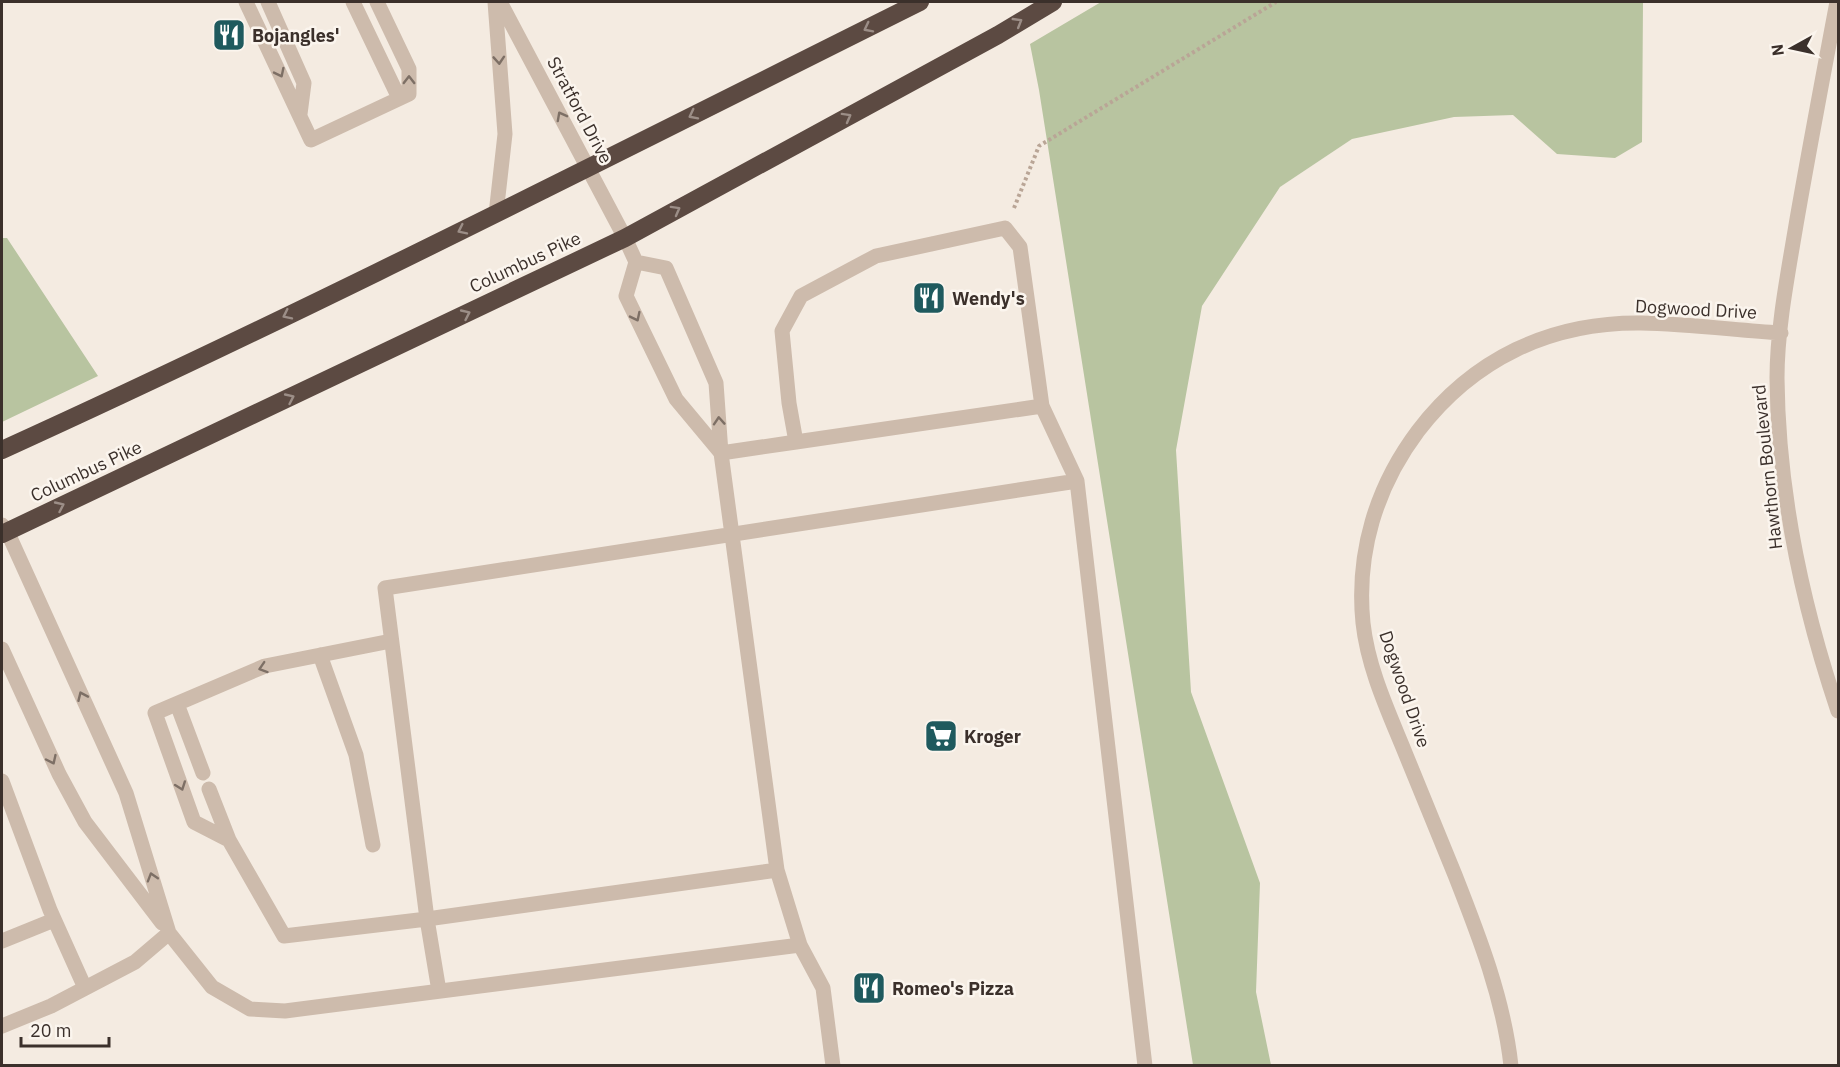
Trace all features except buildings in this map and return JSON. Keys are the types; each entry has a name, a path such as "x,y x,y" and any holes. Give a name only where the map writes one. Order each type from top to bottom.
{"highway":[{"path":"2,450 162,377 496,214 920,2"},
{"name":"Columbus Pike","path":"3,530 625,238 1053,2"}],"street":[{"path":"246,2 312,140 409,93 409,69 377,2"},
{"path":"268,2 304,82 300,115"},
{"path":"353,2 399,98"},
{"name":"Stratford Drive","path":"497,2 589,167 636,262"},
{"name":"Stratford Drive","path":"496,214 505,134 497,2"},
{"name":"Hawthorn Boulevard","path":"1837,2 1787,275 1777,376 1791,530 1802,586 1823,665 1839,711"},
{"path":"796,442 789,403 782,331 801,296 876,256 1005,228 1020,247 1042,406 1077,481 1145,1065"},
{"path":"721,453 676,399 626,296 636,262 666,268 716,383 721,453 777,870 800,945 823,988 833,1065"},
{"name":"Dogwood Drive","path":"1511,1065 1499,1003 1478,932 1388,710 1368,654 1361,597 1362,568 1372,518 1388,477 1402,452 1436,408 1461,383 1517,348 1548,336 1584,328 1640,323 1781,333"},
{"path":"721,453 1042,406"},
{"path":"439,991 427,919 385,588 1077,481"},
{"path":"3,530 126,793 169,933"},
{"path":"229,840 194,822 155,713 265,666 391,641"},
{"path":"2,649 59,774 85,822 212,987 250,1009 285,1011 800,945"},
{"path":"320,655 356,755 373,845"},
{"path":"177,704 203,773"},
{"path":"2,781 54,920 85,988"},
{"path":"209,789 242,866 284,936 427,919 777,870"},
{"path":"2,941 54,920"},
{"path":"2,1026 51,1006 135,962 169,933"}],"path":[{"path":"1005,228 1039,146 1276,2"}],"green space":[{"path":"1101,2 1643,2 1642,142 1615,158 1557,154 1513,115 1454,117 1352,139 1280,187 1202,306 1176,450 1191,692 1260,883 1256,992 1271,1065 1193,1065 1030,44"},
{"path":"2,238 7,238 98,376 2,422"}],"place":[{"name":"Bojangles'","path":"229,35"},
{"name":"Wendy's","path":"929,298"},
{"name":"Kroger","path":"941,736"},
{"name":"Romeo's Pizza","path":"869,988"}]}
